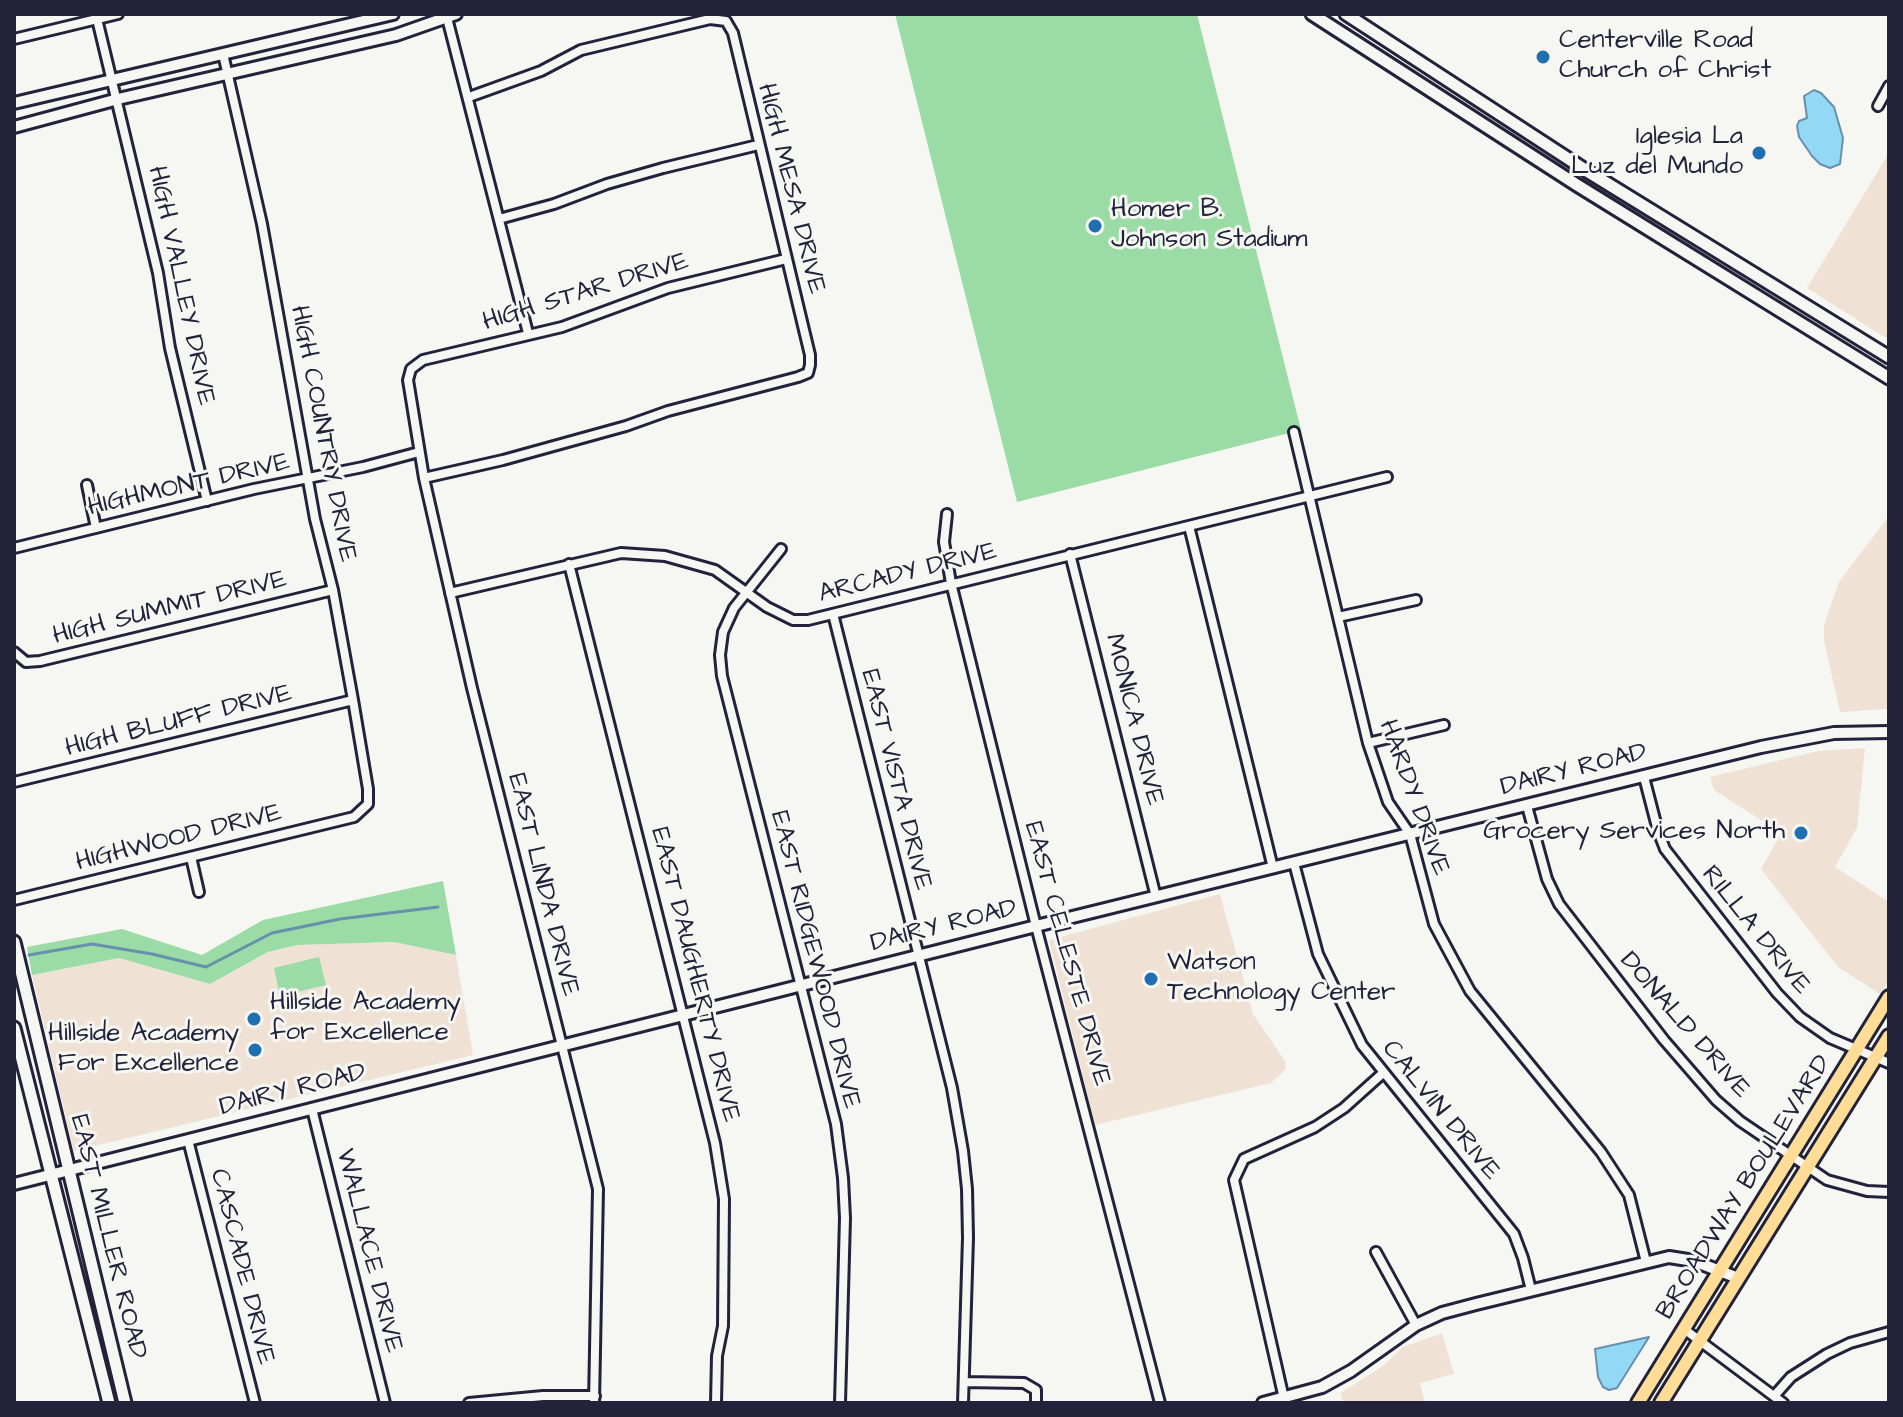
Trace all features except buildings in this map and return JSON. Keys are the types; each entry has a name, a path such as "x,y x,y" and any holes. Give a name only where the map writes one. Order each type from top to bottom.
{"main road":[{"path":"1312,14 1577,185 1889,378"},
{"path":"1346,14 1587,171 1889,357"},
{"path":"1430,90 1439,75"},
{"path":"1577,185 1587,171"},
{"path":"1712,268 1720,253"},
{"path":"1833,343 1843,329"},
{"name":"EAST MILLER ROAD","path":"14,942 125,1403"},
{"name":"BROADWAY BOULEVARD","path":"1638,1403 1889,997"},
{"name":"EAST MILLER ROAD","path":"14,1028 109,1403"},
{"name":"BROADWAY BOULEVARD","path":"1661,1403 1889,1036"},
{"path":"104,1386 120,1382"}],"street":[{"path":"14,39 118,14"},
{"path":"14,103 393,14"},
{"path":"14,127 118,99 396,35 450,15 528,333"},
{"name":"HIGH VALLEY DRIVE","path":"97,19 158,273 170,348 207,501"},
{"name":"HIGH MESA DRIVE","path":"424,478 503,460 808,373 810,355 733,33 726,21 710,19 581,50 541,71 469,97"},
{"name":"HIGH COUNTRY DRIVE","path":"223,54 262,224 323,559 333,590 353,700 368,789 368,804 354,817"},
{"path":"1878,106 1889,86"},
{"path":"499,219 554,204 607,184 758,145"},
{"name":"HIGH STAR DRIVE","path":"408,380 411,369 423,360 562,327 668,288 786,259"},
{"name":"EAST LINDA DRIVE","path":"408,380 424,478 450,593 598,1189 594,1400"},
{"name":"HARDY DRIVE","path":"1294,432 1368,743 1388,802 1410,834 1434,924 1470,991 1601,1152 1629,1195 1646,1262"},
{"name":"HIGHMONT DRIVE","path":"14,548 419,452"},
{"name":"ARCADY DRIVE","path":"450,593 621,553 665,556 715,570 767,607 793,620 833,614 1387,477"},
{"path":"87,485 96,528"},
{"name":"EAST CELESTE DRIVE","path":"947,514 944,542 951,583 1160,1403"},
{"path":"1189,526 1273,868"},
{"name":"EAST RIDGEWOOD DRIVE","path":"781,549 734,608 723,632 720,655 722,676 836,1124 845,1218 840,1403"},
{"name":"MONICA DRIVE","path":"1070,554 1156,897"},
{"name":"EAST DAUGHERTY DRIVE","path":"569,564 715,1143 724,1199 723,1326 717,1356 716,1403"},
{"name":"HIGH SUMMIT DRIVE","path":"16,655 26,662 40,661 333,590"},
{"path":"1338,617 1416,600"},
{"name":"EAST VISTA DRIVE","path":"833,614 952,1088 967,1189 963,1403"},
{"name":"HIGH BLUFF DRIVE","path":"14,782 353,700"},
{"path":"1368,743 1444,725"},
{"name":"DAIRY ROAD","path":"14,1184 1761,747 1834,733 1889,732"},
{"name":"RILLA DRIVE","path":"1644,777 1665,849 1777,993 1800,1017 1830,1038 1889,1063"},
{"name":"DONALD DRIVE","path":"1527,806 1547,879 1559,904 1664,1040 1716,1100 1740,1121 1827,1180 1867,1191 1889,1192"},
{"name":"HIGHWOOD DRIVE","path":"14,900 354,817"},
{"path":"191,857 199,892"},
{"name":"CALVIN DRIVE","path":"1294,863 1318,954 1362,1045 1514,1234 1531,1290"},
{"path":"1284,1400 1234,1180 1244,1159 1315,1127 1344,1108 1383,1073"},
{"name":"WALLACE DRIVE","path":"312,1109 385,1403"},
{"name":"CASCADE DRIVE","path":"188,1140 255,1403"},
{"path":"1376,1252 1416,1325"},
{"path":"1263,1403 1284,1400 1322,1387 1351,1371 1416,1325 1442,1313 1669,1257 1694,1261 1738,1278"},
{"path":"1684,1329 1783,1403"},
{"path":"1775,1395 1791,1377 1827,1354 1850,1343 1889,1332"},
{"path":"964,1382 1024,1383 1036,1390 1036,1403"},
{"path":"469,1403 543,1396 594,1400"}],"shaded area":[{"path":"1889,153 1889,340 1807,288"},
{"path":"1889,516 1889,709 1840,712 1824,641 1824,625 1839,582"},
{"path":"1865,748 1857,828 1835,867 1889,902 1889,980 1880,994 1838,967 1761,869 1781,833 1714,790 1710,777 1818,751"},
{"name":"Watson Technology Center","path":"1220,894 1253,1014 1285,1061 1286,1069 1271,1083 1095,1125 1049,940"},
{"name":"Hillside Academy for Excellence","path":"394,942 456,955 473,1055 74,1151 32,975 119,958 210,984 269,952 296,945"},
{"path":"1442,1333 1454,1374 1420,1383 1425,1403 1343,1403 1341,1393 1383,1366 1403,1347"}],"green space":[{"path":"895,14 1197,14 1301,430 1017,502"},
{"path":"443,881 456,955 394,942 297,945 268,952 210,984 119,958 32,975 27,947 122,929 202,955 263,920"},
{"path":"319,957 326,985 280,996 274,968"}],"water":[{"path":"1814,90 1834,107 1843,138 1840,164 1830,168 1812,156 1799,137 1799,121 1807,118 1804,96"},
{"path":"1649,1337 1617,1388 1609,1390 1603,1387 1598,1377 1595,1349"}],"waterway":[{"path":"29,955 92,944 206,967 272,933 340,919 438,907"}],"place":[{"name":"Centerville Road Church of Christ","path":"1543,57"},
{"name":"Iglesia La Luz del Mundo","path":"1759,153"},
{"name":"Homer B. Johnson Stadium","path":"1095,226"},
{"name":"Grocery Services North","path":"1801,833"},
{"name":"Watson Technology Center","path":"1151,979"},
{"name":"Hillside Academy for Excellence","path":"254,1019"},
{"name":"Hillside Academy For Excellence","path":"255,1050"}]}
